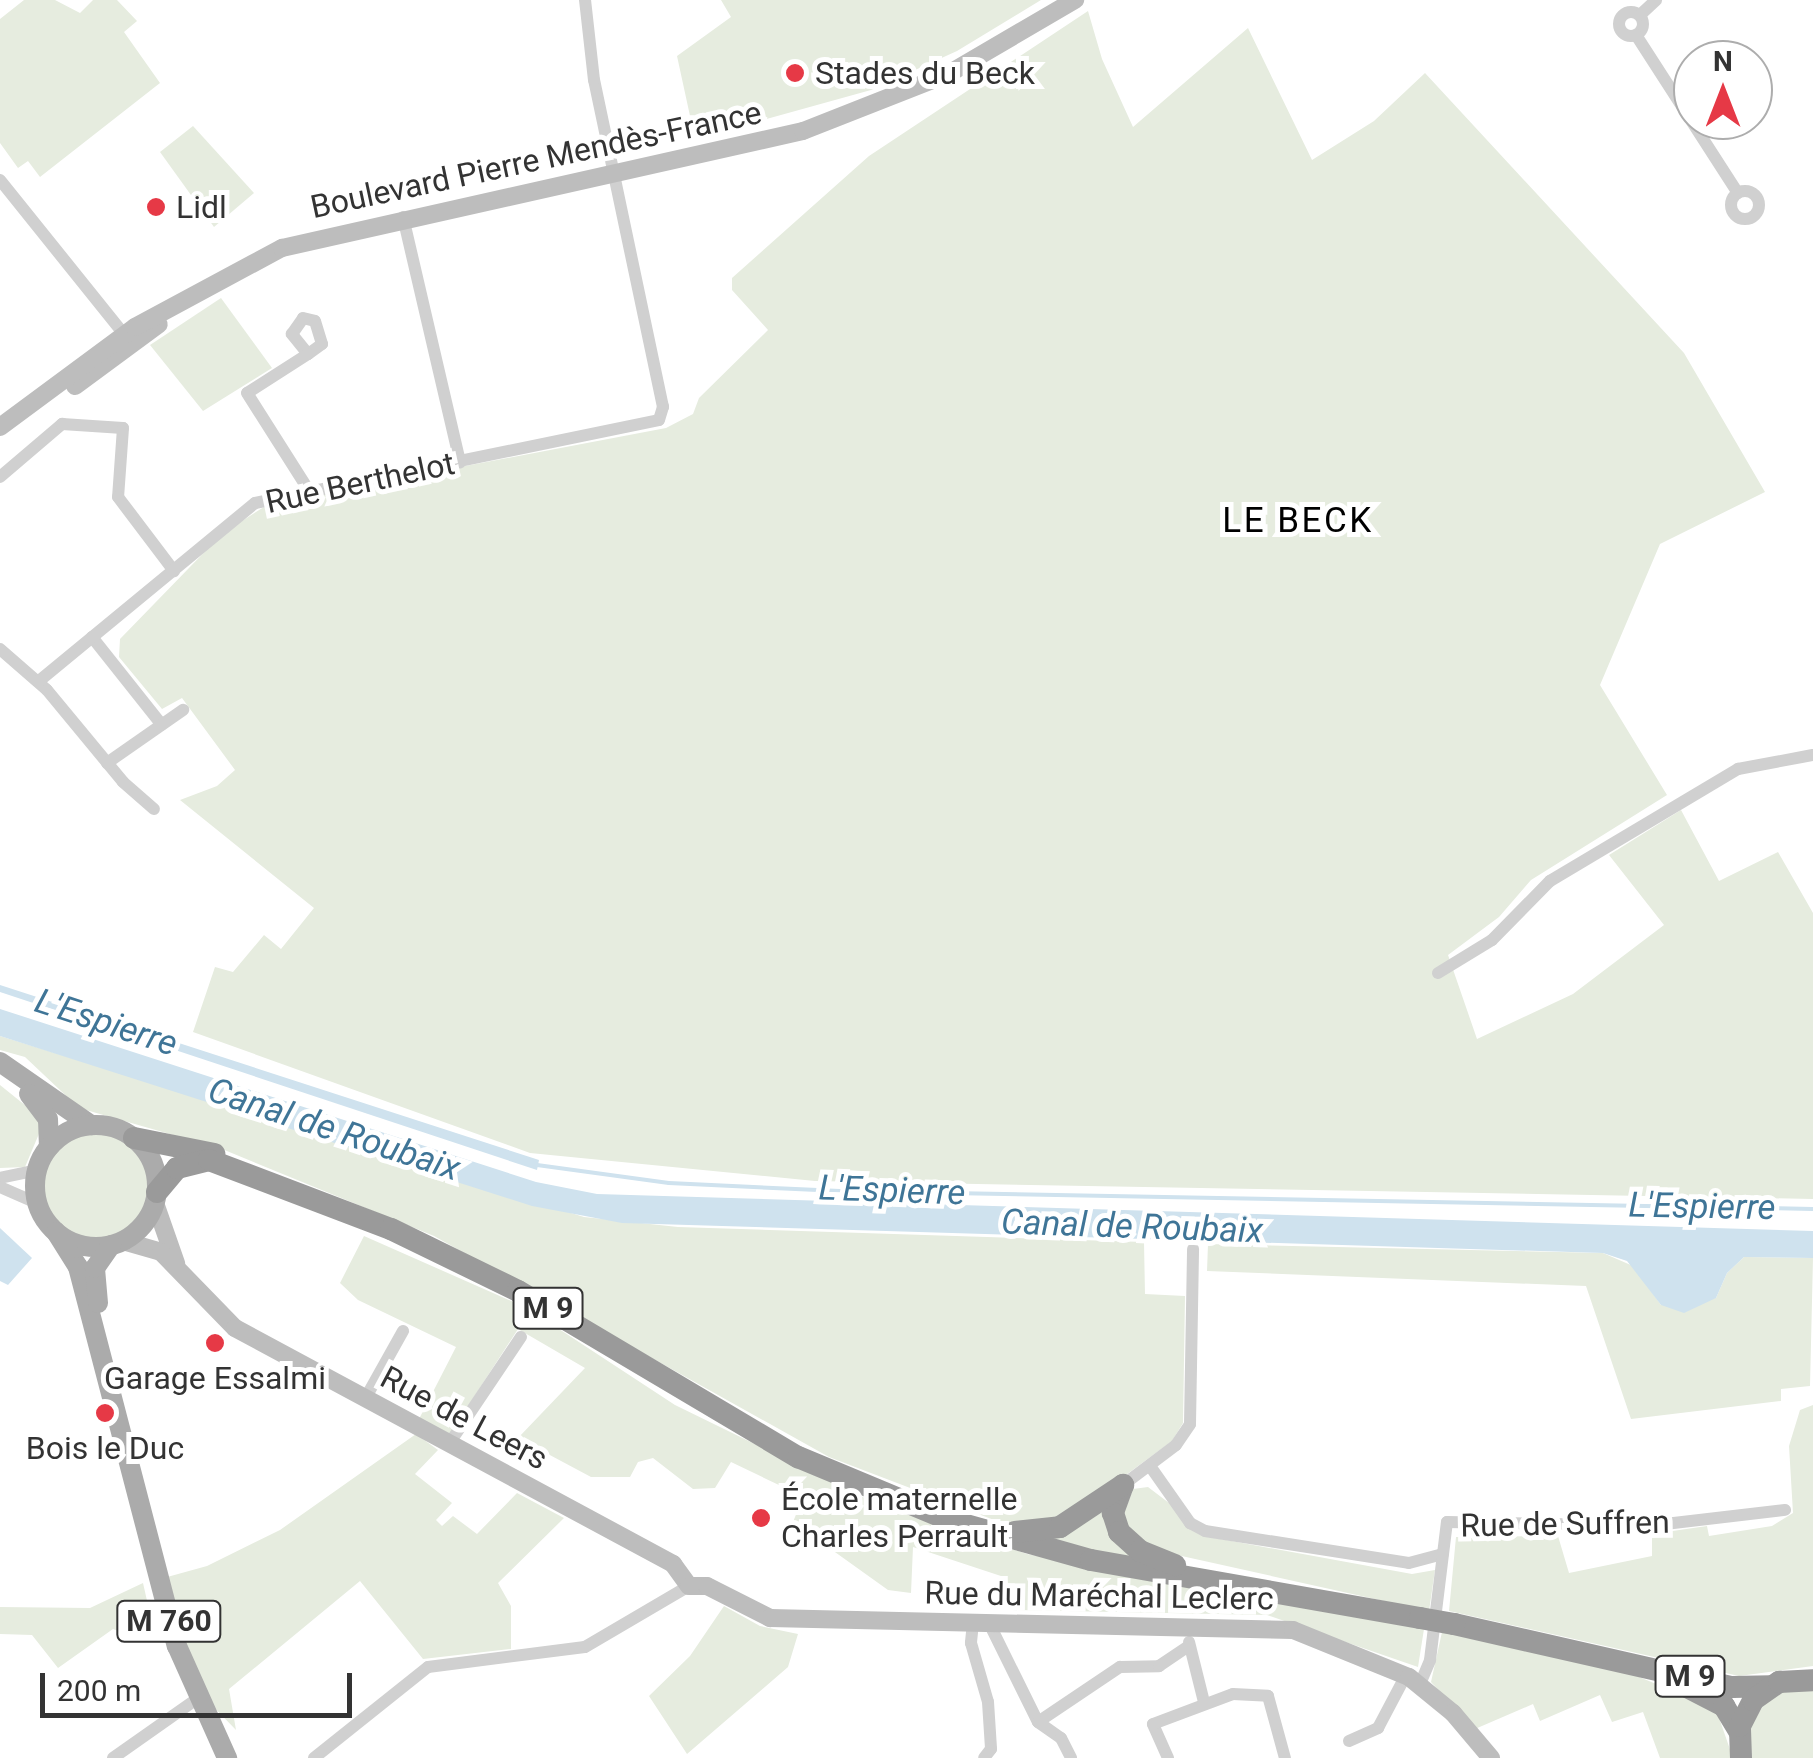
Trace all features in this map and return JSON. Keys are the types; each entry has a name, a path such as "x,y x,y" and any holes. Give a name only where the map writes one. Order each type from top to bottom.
{"highway":[{"name":"M 9","path":"134,1138 202,1150 473,1266 828,1471 973,1528 1091,1560 1454,1624 1609,1656 1739,1689 1770,1686"},
{"name":"M 9","path":"156,1197 192,1161 253,1173"},
{"path":"973,1528 1049,1530 1123,1485"},
{"path":"1123,1485 1114,1520 1140,1551 1285,1595"},
{"name":"M 9","path":"1609,1656 1718,1702 1738,1731"},
{"path":"1741,1758 1738,1731 1749,1705 1770,1686 1810,1679"}],"main road":[{"path":"0,1062 91,1125 134,1138 154,1165 156,1197 143,1225 117,1243 82,1245 56,1232 37,1203 37,1170 49,1147 91,1125"},
{"path":"0,1071 44,1110 49,1147"},
{"name":"M 760","path":"56,1232 76,1260 104,1359 150,1590 216,1758"},
{"name":"M 760","path":"104,1359 94,1274 117,1243"},
{"name":"M 760","path":"194,1700 227,1758"}],"street":[{"path":"586,0 613,175"},
{"path":"1640,16 1656,0"},
{"name":"Boulevard Pierre Mendès-France","path":"0,427 224,276 296,244 404,217 761,143 887,101 970,63 1069,2"},
{"path":"1629,12 1640,16 1643,26 1636,34 1625,34 1620,20 1629,12"},
{"path":"1636,34 1738,193"},
{"name":"Rue Berthelot","path":"38,681 241,511 308,489 656,422 662,399 613,175"},
{"path":"0,180 128,340"},
{"path":"404,217 460,462"},
{"name":"Boulevard Pierre Mendès-France","path":"0,439 128,340"},
{"path":"308,354 247,393 308,489"},
{"path":"0,477 62,424 122,428 118,497 174,571"},
{"path":"92,637 162,725"},
{"path":"0,649 38,681 107,763 154,809"},
{"path":"107,763 183,710"},
{"path":"1438,973 1492,940 1550,881 1738,769 1813,755"},
{"path":"0,1178 37,1170"},
{"path":"0,1187 37,1203"},
{"name":"Rue de Leers","path":"156,1197 180,1273"},
{"name":"Rue de Leers","path":"117,1243 150,1244 227,1322 674,1564 688,1586 728,1596"},
{"path":"1123,1485 1182,1440 1192,1415 1193,1250"},
{"path":"365,1399 403,1331"},
{"path":"449,1444 522,1337"},
{"path":"1150,1466 1190,1523 1205,1531 1409,1564 1443,1554"},
{"name":"Rue de Suffren","path":"1349,1741 1378,1728 1430,1660 1447,1522 1662,1525 1785,1510"},
{"path":"314,1758 428,1668 579,1649 688,1586"},
{"name":"Rue du Maréchal Leclerc","path":"728,1596 788,1622 1189,1625 1294,1630 1413,1680 1491,1758"},
{"path":"981,1623 1038,1722 1061,1738 1071,1758"},
{"path":"981,1623 971,1643 988,1702 990,1749 984,1758"},
{"path":"1189,1625 1189,1646 1204,1702"},
{"path":"1038,1722 1120,1667 1159,1666 1189,1646"},
{"path":"1162,1756 1153,1724 1227,1694 1268,1696 1286,1758"},
{"path":"114,1758 130,1753 194,1700"}],"shaded area":[{"path":"24,0 55,0 80,13 93,0 117,0 137,21 124,32 160,83 40,177 28,161 18,168 0,143 0,19"},
{"name":"Stades du Beck","path":"721,0 1041,0 957,51 871,90 695,139 677,56 731,17"},
{"path":"1088,11 1102,59 1133,127 1248,28 1312,160 1374,121 1425,73 1684,353 1765,492 1660,544 1600,685 1667,795 1531,880 1499,917 1448,955 1477,1039 1573,994 1664,925 1609,855 1681,810 1719,881 1778,852 1813,913 1813,1199 815,1181 530,1153 193,1032 215,967 233,972 264,935 281,949 314,908 180,800 217,786 235,770 182,698 162,709 119,657 120,639 222,534 270,503 666,428 693,414 699,398 768,330 732,290 732,278 869,156"},
{"path":"193,126 254,193 214,227 160,152"},
{"path":"221,298 272,368 203,411 150,345"},
{"path":"0,1036 584,1217 678,1227 1144,1242 1145,1294 1185,1296 1183,1423 1172,1441 1066,1519 1015,1528 829,1457 434,1236 222,1149 79,1108 25,1057 0,1050"},
{"path":"0,1085 36,1114 41,1129 25,1167 0,1168"},
{"path":"96,1132 117,1136 134,1148 146,1165 150,1186 146,1207 134,1224 117,1236 96,1240 75,1236 58,1224 46,1207 42,1186 46,1165 58,1148 75,1136"},
{"path":"364,1236 527,1308 675,1405 875,1503 1027,1554 1424,1629 1418,1667 1267,1615 1011,1610 1007,1578 913,1547 911,1593 888,1590 793,1522 799,1507 781,1486 731,1462 715,1488 693,1489 653,1458 638,1462 630,1477 591,1477 518,1438 585,1368 518,1329 450,1434 419,1419 456,1347 358,1300 340,1283"},
{"path":"1208,1244 1603,1253 1633,1266 1661,1305 1716,1298 1727,1273 1744,1257 1813,1258 1810,1386 1781,1389 1781,1401 1631,1419 1586,1286 1207,1271"},
{"path":"1813,1405 1813,1666 1739,1676 1449,1611 1456,1537 1558,1536 1569,1573 1652,1556 1652,1534 1707,1526 1709,1536 1772,1526 1793,1513 1789,1446 1800,1410"},
{"path":"416,1434 438,1450 415,1474 452,1503 436,1520 442,1526 453,1516 477,1534 517,1493 564,1518 498,1583 511,1606 511,1649 423,1659 360,1581 229,1689 236,1730 202,1695 160,1579 207,1566 280,1530"},
{"path":"1148,1487 1215,1538 1412,1574 1435,1570 1429,1611 1150,1549 1121,1521 1133,1489"},
{"path":"1103,1505 1144,1561 1048,1540"},
{"path":"143,1583 153,1627 130,1635 113,1629 58,1668 32,1635 0,1634 0,1607 90,1608"},
{"path":"724,1606 760,1626 798,1634 788,1667 687,1754 649,1696 690,1656"},
{"path":"1442,1632 1610,1665 1678,1693 1717,1712 1733,1758 1660,1758 1643,1712 1612,1722 1600,1695 1540,1721 1533,1704 1475,1729 1431,1682"},
{"path":"1813,1687 1813,1758 1748,1758 1745,1736 1770,1694"}],"water":[{"path":"0,985 539,1160 537,1170 0,992"},
{"name":"Canal de Roubaix","path":"0,1009 536,1182 597,1194 1813,1231 1813,1258 1744,1257 1727,1273 1716,1298 1684,1313 1661,1305 1627,1261 1603,1253 622,1223 532,1206 0,1036"},
{"path":"0,1228 32,1258 8,1285 0,1281"}],"waterway":[{"name":"L'Espierre","path":"537,1165 669,1183 840,1191 1813,1209"}],"place":[{"name":"Stades du Beck","path":"795,73"},
{"name":"Lidl","path":"156,207"},
{"name":"Garage Essalmi","path":"215,1343"},
{"name":"Bois le Duc","path":"105,1413"},
{"name":"École maternelle Charles Perrault","path":"761,1518"}],"district":[{"name":"LE BECK","path":"1298,521"}]}
